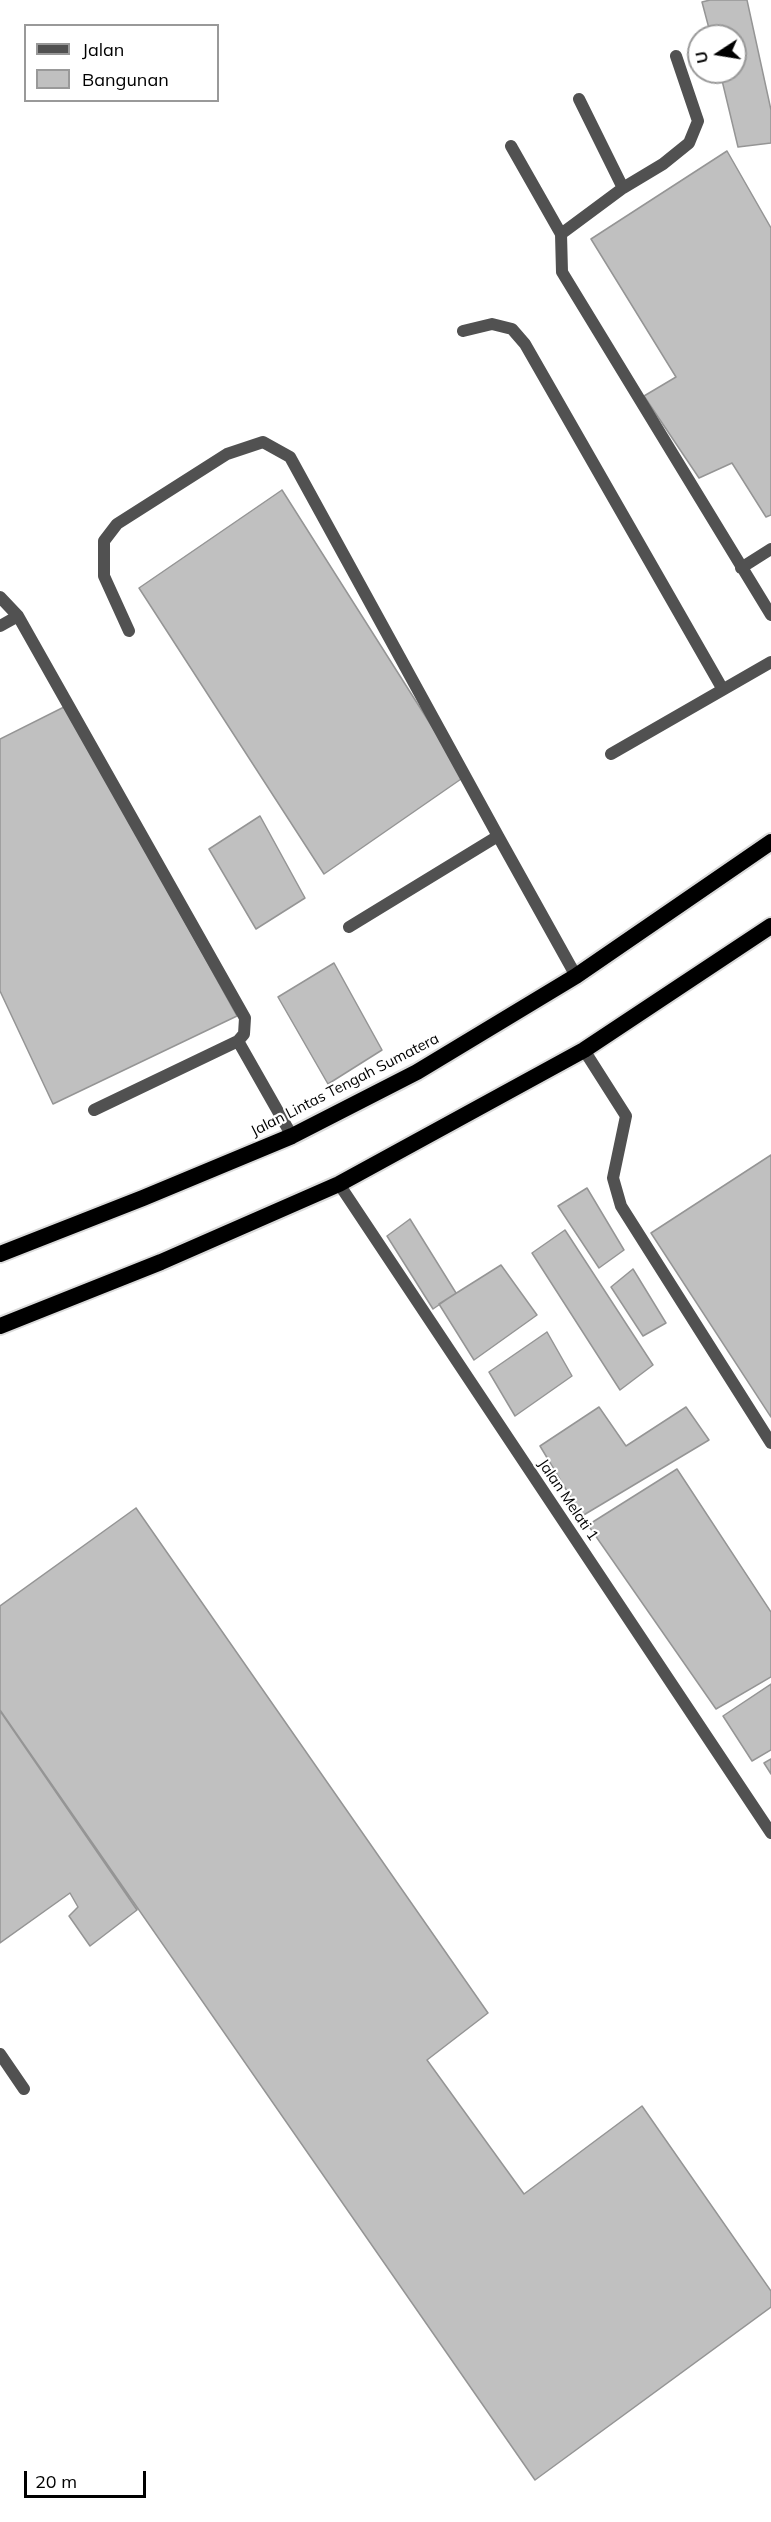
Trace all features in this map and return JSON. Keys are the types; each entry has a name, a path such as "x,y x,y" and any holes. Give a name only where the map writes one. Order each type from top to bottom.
{"highway":[{"name":"Jalan Lintas Tengah Sumatera","path":"0,1254 292,1136 417,1072 576,976 771,842"},
{"path":"0,1326 161,1262 339,1184 584,1050 771,926"}],"street":[{"path":"561,234 623,188 663,164 689,143 698,121 676,56"},
{"path":"579,99 623,188"},
{"path":"511,146 561,234 562,272 771,615"},
{"path":"463,331 492,324 512,329 525,344 722,688"},
{"path":"129,631 104,576 104,541 117,524 227,454 263,442 290,457 576,976"},
{"path":"741,568 771,549"},
{"path":"0,597 18,615 245,1018 244,1034 238,1041 94,1110"},
{"path":"0,626 18,615"},
{"path":"611,754 722,688 771,662"},
{"path":"349,927 498,836"},
{"path":"238,1041 292,1136"},
{"path":"584,1050 626,1116 613,1178 621,1206 771,1443"},
{"name":"Jalan Melati 1","path":"339,1184 771,1833"},
{"path":"0,2054 24,2089"}],"building":[{"path":"747,0 771,110 771,143 738,147 723,84 747,84 747,24 708,24 702,2"},
{"path":"727,151 771,228 771,515 766,517 732,463 699,478 644,396 676,377 591,239"},
{"path":"282,490 464,777 324,874 139,588"},
{"path":"66,706 237,1016 53,1104 0,991 0,739"},
{"path":"260,816 305,898 256,929 209,849"},
{"path":"334,963 382,1050 328,1084 278,997"},
{"path":"771,1155 771,1417 651,1233"},
{"path":"587,1188 624,1250 599,1268 558,1206"},
{"path":"410,1219 456,1293 433,1309 387,1236"},
{"path":"565,1230 653,1365 620,1390 532,1253"},
{"path":"501,1265 537,1315 474,1360 439,1304"},
{"path":"633,1269 666,1323 643,1336 611,1287"},
{"path":"547,1332 572,1376 515,1416 489,1372"},
{"path":"599,1407 626,1446 686,1407 709,1440 582,1516 540,1446"},
{"path":"677,1469 771,1612 771,1677 716,1709 588,1525"},
{"path":"136,1508 488,2013 427,2060 524,2194 642,2106 771,2291 771,2307 535,2480 0,1710 0,1606"},
{"path":"771,1684 771,1750 752,1761 723,1716"},
{"path":"0,1711 137,1910 90,1946 69,1916 78,1907 70,1893 0,1943"},
{"path":"771,1759 771,1774 764,1763"}]}
